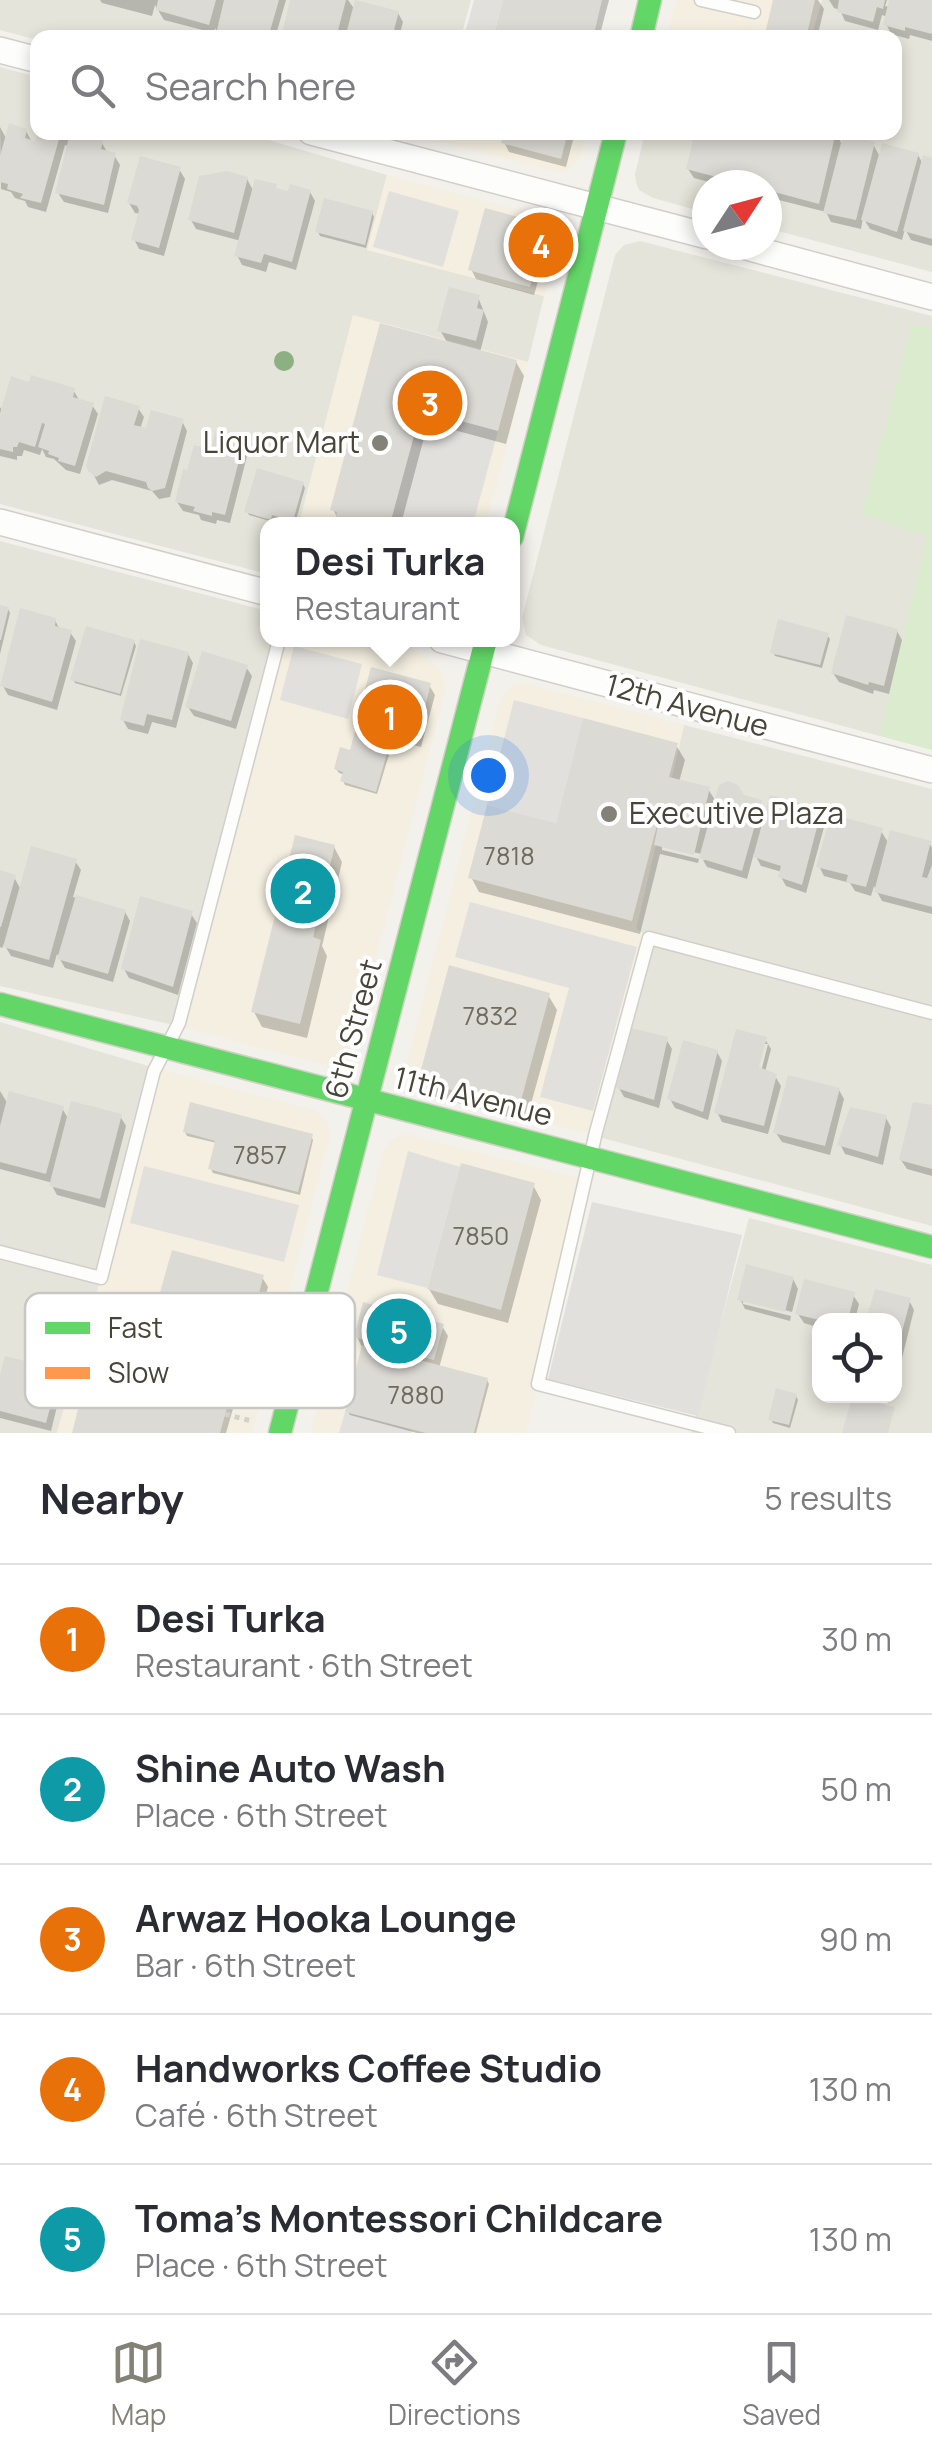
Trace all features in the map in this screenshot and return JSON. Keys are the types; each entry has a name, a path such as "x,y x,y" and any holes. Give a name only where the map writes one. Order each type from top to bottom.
{"street":[{"path":"643,30 650,0"},
{"path":"0,50 30,58"},
{"path":"341,140 692,232"},
{"path":"517,517 614,140"},
{"path":"782,256 932,296"},
{"path":"0,522 260,590"},
{"name":"6th Street","path":"319,1293 483,647"},
{"name":"12th Avenue","path":"490,647 574,676 932,770"},
{"name":"11th Avenue","path":"0,1004 932,1247"}],"lane":[{"path":"700,0 754,12"},
{"path":"0,1252 101,1278 154,1071 179,1022 277,647"},
{"path":"729,1433 538,1384 590,1158 649,938 932,1012"}],"path":[{"path":"225,1414 253,1422"}],"shaded area":[{"path":"0,0 471,0 463,30 30,30 30,38 0,30"},
{"path":"474,0 503,0 495,30 466,30"},
{"path":"677,0 822,0 813,30 669,29"},
{"path":"822,0 932,0 932,272 782,232 782,170 692,170 692,209 639,190 635,174 643,140 902,140 902,30 813,30"},
{"path":"0,67 30,75 30,140 269,140 387,175 367,250 544,296 528,362 353,316 301,517 260,517 260,572 0,504"},
{"path":"435,140 584,140 578,161 567,171"},
{"path":"387,175 553,222 559,240 544,296 367,250"},
{"path":"389,191 459,211 443,267 373,247"},
{"path":"640,241 692,254 692,260 714,260 932,316 932,750 541,645 526,635 522,618 615,255 624,245"},
{"path":"353,315 528,362 488,517 301,517"},
{"path":"421,410 498,431 475,517 392,517"},
{"path":"0,541 260,609 260,647 277,647 178,1026 0,986"},
{"path":"277,647 406,647 424,655 442,674 445,691 350,1054 340,1062 326,1065 178,1026"},
{"path":"294,647 362,664 348,719 280,700"},
{"path":"525,683 684,725 636,928 649,938 595,1136 424,1091 411,1080 406,1066 501,698 511,686"},
{"path":"514,700 583,718 556,823 487,805"},
{"path":"684,725 932,789 932,1226 595,1136 636,929"},
{"path":"470,902 637,947 593,1111 540,1097 569,988 455,957"},
{"path":"0,1022 155,1068 97,1293 25,1293 25,1408 64,1408 57,1433 0,1433"},
{"path":"155,1068 316,1111 328,1122 330,1135 289,1293 97,1293"},
{"path":"407,1134 585,1180 526,1433 311,1433 317,1408 355,1408 355,1293 347,1293 384,1148 391,1140"},
{"path":"408,1151 460,1167 427,1288 377,1275"},
{"path":"144,1166 299,1205 284,1262 130,1223"},
{"path":"592,1202 742,1235 698,1416 548,1379"},
{"path":"749,1218 932,1265 932,1433 691,1433"},
{"path":"64,1408 259,1408 252,1433 57,1433"},
{"path":"345,1412 412,1430 339,1433"}],"green space":[{"path":"912,324 932,329 932,750 879,735 927,536 862,514"}],"building":[{"path":"158,0 216,0 209,25 156,10"},
{"path":"224,0 279,0 270,30 217,30"},
{"path":"290,0 346,0 338,30 283,30"},
{"path":"355,0 399,11 394,30 347,30"},
{"path":"503,0 602,0 595,30 495,30"},
{"path":"773,0 815,0 808,30 766,30"},
{"path":"839,0 885,0 883,9 877,7 873,22 837,12"},
{"path":"889,0 932,0 932,34 883,25"},
{"path":"9,123 27,129 25,138 30,140 59,140 41,203 20,198 23,194 0,182 0,156"},
{"path":"68,140 103,141 101,149 116,153 104,205 55,193"},
{"path":"502,140 566,140 561,159 501,143"},
{"path":"693,140 834,140 819,204 782,194 782,170 686,169"},
{"path":"842,140 875,142 856,220 823,213"},
{"path":"882,143 919,153 897,232 861,220"},
{"path":"923,155 932,158 932,239 903,231"},
{"path":"140,156 181,167 159,248 131,240 139,210 127,203"},
{"path":"227,171 248,177 234,233 188,220 199,176"},
{"path":"255,179 288,191 290,184 311,190 292,262 264,254 261,263 234,256"},
{"path":"324,198 373,211 365,245 315,232"},
{"path":"485,208 547,225 530,287 468,270"},
{"path":"449,287 480,295 477,308 484,310 476,341 437,331"},
{"path":"380,323 517,360 498,431 421,410 392,517 336,517 337,512 330,510"},
{"path":"31,375 75,388 73,397 94,403 75,466 58,461 49,451 38,447 45,424 42,423 35,447 19,442 13,452 0,449 0,413 11,376 29,382"},
{"path":"105,396 140,406 134,425 146,428 151,410 184,419 165,488 152,491 146,482 106,471 96,477 88,471 86,466"},
{"path":"216,430 226,433 225,440 243,445 225,515 212,512 212,516 175,502 194,445 211,449"},
{"path":"257,468 304,482 294,517 261,517 244,512"},
{"path":"0,605 9,607 1,640 0,640"},
{"path":"20,608 56,618 55,626 72,630 52,702 0,686"},
{"path":"846,615 898,629 884,686 831,673"},
{"path":"778,619 829,633 820,665 770,653"},
{"path":"86,626 135,640 120,694 70,680"},
{"path":"140,639 189,652 172,720 147,714 144,726 120,720"},
{"path":"202,651 248,665 231,721 185,707"},
{"path":"371,667 431,683 417,739 356,723"},
{"name":"Executive Plaza","path":"583,718 678,743 669,777 710,787 694,855 654,845 663,802 632,921 468,878 487,805 556,823"},
{"path":"356,728 391,739 376,792 340,781 343,772 334,769 340,747 350,750"},
{"path":"728,781 738,785 744,795 762,800 742,871 699,858 719,785"},
{"path":"770,795 822,808 802,885 778,877 781,866 753,857"},
{"path":"831,814 883,828 866,887 846,882 848,875 816,867"},
{"path":"890,830 931,841 922,877 927,878 932,865 932,907 874,892"},
{"path":"295,835 335,845 313,937 321,940 300,1024 251,1012"},
{"path":"31,846 77,859 49,960 3,947"},
{"path":"0,870 16,875 1,927 0,927"},
{"path":"76,895 126,910 108,974 57,959"},
{"path":"140,896 193,911 173,987 121,969"},
{"path":"449,965 550,993 519,1108 418,1081"},
{"path":"631,1028 668,1037 654,1100 616,1088"},
{"path":"736,1029 767,1037 759,1067 777,1074 764,1126 714,1113"},
{"path":"683,1040 718,1050 703,1112 667,1099"},
{"path":"788,1075 840,1088 825,1146 773,1133"},
{"path":"9,1091 64,1106 46,1174 0,1162 0,1126"},
{"path":"71,1101 122,1114 100,1199 49,1186"},
{"path":"190,1102 313,1134 298,1192 208,1169 215,1141 183,1132"},
{"path":"913,1102 932,1105 932,1169 899,1160"},
{"path":"850,1107 887,1115 878,1157 837,1145"},
{"path":"461,1163 535,1183 501,1310 427,1289"},
{"path":"172,1250 264,1275 259,1293 160,1293"},
{"path":"746,1264 794,1277 785,1312 737,1300"},
{"path":"804,1279 855,1292 850,1313 812,1313 812,1318 795,1314"},
{"path":"875,1289 911,1298 902,1332 902,1313 868,1313"},
{"path":"363,1302 444,1324 434,1360 355,1337"},
{"path":"362,1345 488,1378 474,1433 426,1433 345,1412 346,1408 355,1408 355,1373"},
{"path":"5,1356 25,1361 25,1408 50,1408 46,1423 0,1411 0,1375"},
{"path":"776,1388 797,1394 789,1425 768,1420"},
{"path":"850,1403 895,1407 888,1433 842,1433"},
{"path":"78,1408 227,1408 220,1433 72,1433"}],"traffic: fast":[{"path":"643,30 650,0"},
{"path":"517,517 614,140"},
{"path":"316,1293 484,647"},
{"path":"0,1004 932,1247"},
{"path":"280,1433 286,1408"}],"place":[{"name":"Handworks Coffee Studio","path":"541,245"},
{"name":"Arwaz Hooka Lounge","path":"430,403"},
{"name":"Liquor Mart","path":"380,443"},
{"name":"Desi Turka","path":"390,717"},
{"name":"Executive Plaza","path":"609,814"},
{"name":"Shine Auto Wash","path":"303,891"},
{"name":"Toma's Montessori Childcare","path":"399,1331"}]}
